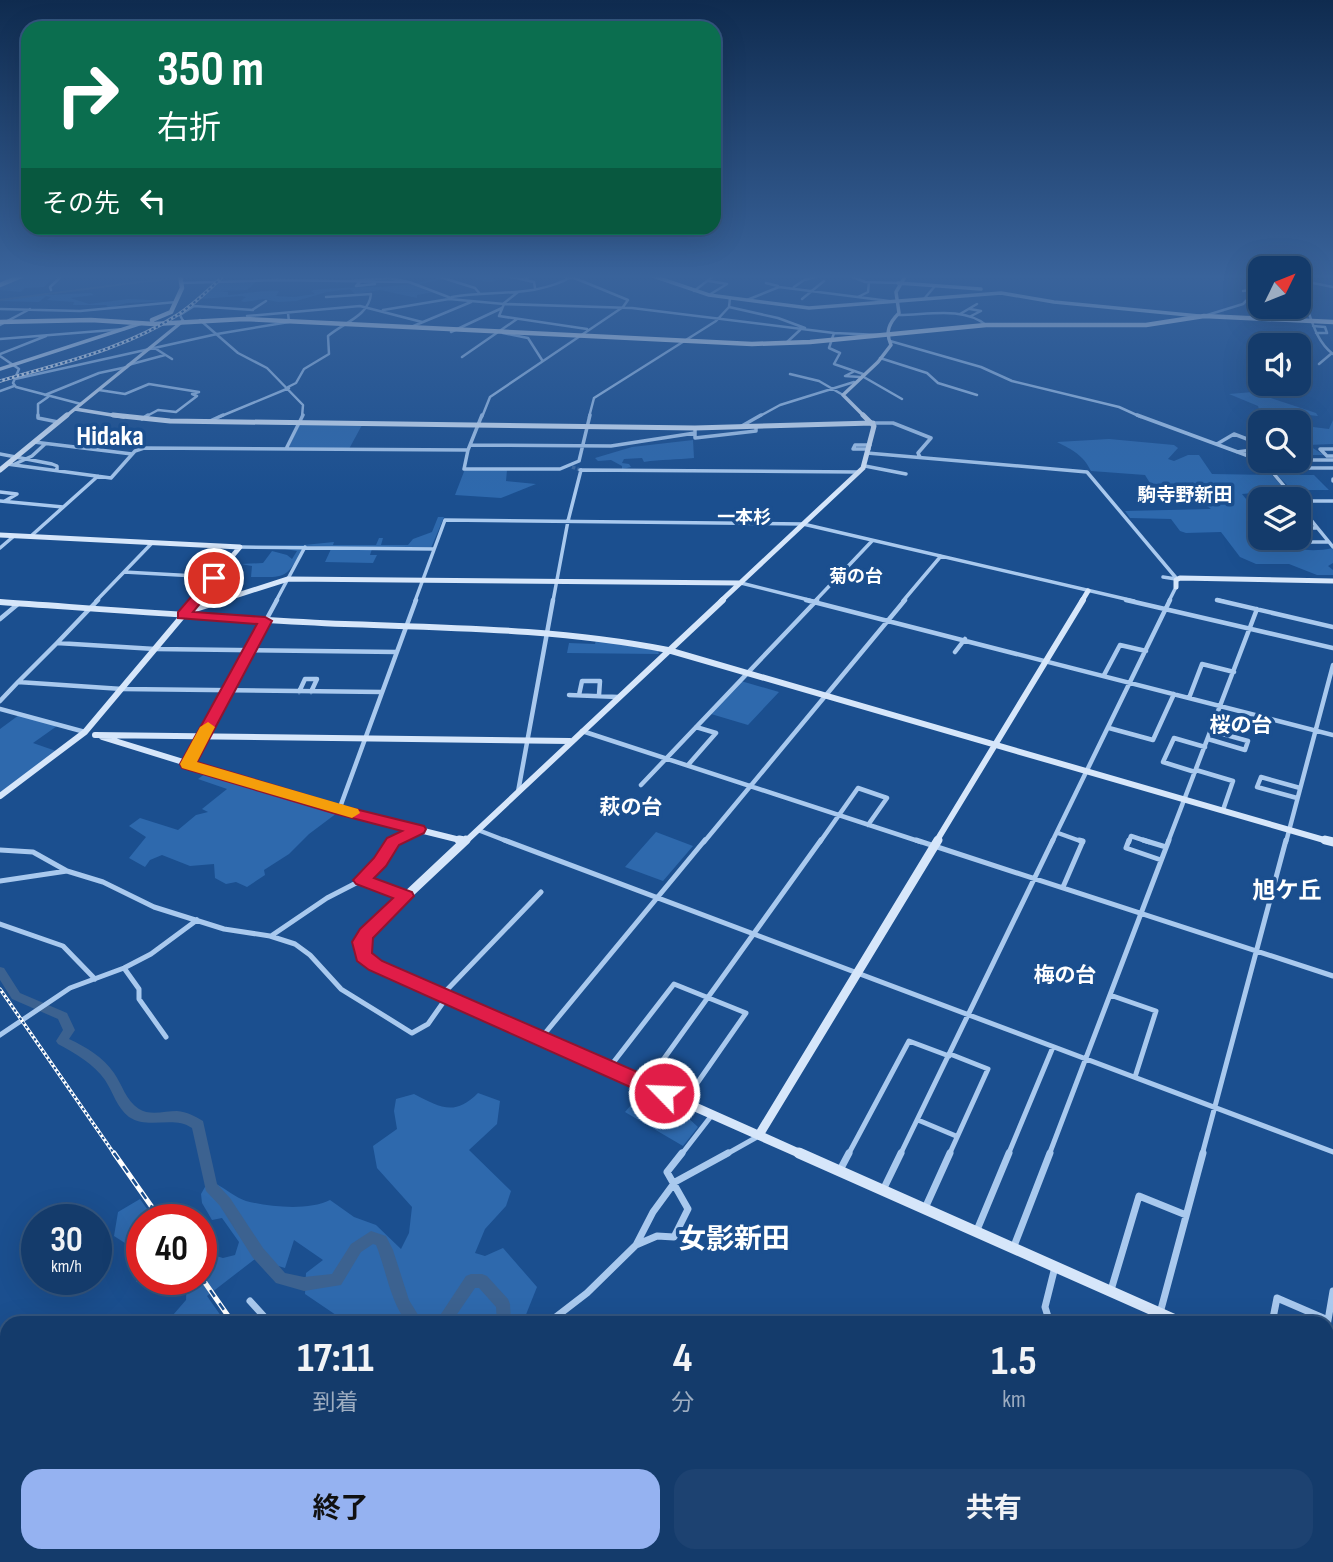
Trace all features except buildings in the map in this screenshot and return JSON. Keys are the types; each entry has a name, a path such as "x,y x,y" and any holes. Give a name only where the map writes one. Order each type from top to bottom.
{"street":[{"path":"14,386 19,369 0,355 17,348"},
{"path":"0,369 66,348"},
{"path":"15,379 144,348"},
{"path":"10,465 33,442 150,348"},
{"path":"155,348 172,359"},
{"path":"232,348 267,368 303,405 300,422 286,449"},
{"path":"209,422 296,383 304,369 329,354 328,348"},
{"path":"462,357 472,348"},
{"path":"534,348 542,360"},
{"path":"559,348 490,397 468,450 464,469 556,470 571,467 580,459 594,398 674,348"},
{"path":"829,348 840,351 834,364 902,399"},
{"path":"740,428 740,425 780,405 831,390 858,376 889,348"},
{"path":"922,348 981,367 1012,381 1119,407 1148,421 1248,456"},
{"path":"1319,363 1333,353"},
{"path":"58,422 39,419 37,404 46,396 99,373 166,355"},
{"path":"880,358 927,373 938,383 977,395"},
{"path":"790,374 819,381 843,395 873,423 875,430 862,469 405,896 366,934 362,942 362,954 376,965 444,996 1167,1316"},
{"path":"843,395 858,376"},
{"path":"99,390 125,394 149,384 199,392 192,394 197,396 176,412 158,410 141,419"},
{"path":"0,391 14,386 81,404"},
{"path":"75,409 141,419 209,422 587,425 695,430 893,423 931,438 918,453 920,458"},
{"path":"695,430 695,438 700,438 756,428"},
{"path":"470,445 617,446 695,430"},
{"path":"1216,444 1234,433 1248,439"},
{"path":"33,442 132,454"},
{"path":"0,470 27,458 46,444"},
{"path":"10,465 111,478 132,454 144,448 468,450"},
{"path":"869,449 920,458 1090,473 1177,579 1167,610 883,1190"},
{"path":"1333,449 1320,449 1333,458"},
{"path":"1236,452 1248,450"},
{"path":"0,454 52,464 57,466 56,471"},
{"path":"1311,459 1333,458"},
{"path":"1311,468 1333,468"},
{"path":"518,792 568,521 580,470 862,469 906,474"},
{"path":"1273,473 1285,487"},
{"path":"31,536 98,477"},
{"path":"0,492 17,494 2,501"},
{"path":"2,501 63,508"},
{"path":"1311,501 1333,501"},
{"path":"339,810 445,520 803,524 1333,648"},
{"path":"1311,520 1333,547"},
{"path":"1311,528 1317,528"},
{"path":"0,535 240,547 434,549"},
{"path":"0,548 15,536"},
{"path":"641,785 872,540"},
{"path":"0,701 152,542"},
{"path":"1311,542 1328,542"},
{"path":"0,796 85,732 240,547"},
{"path":"188,764 305,548"},
{"path":"541,1038 941,556"},
{"path":"124,572 214,578"},
{"path":"1163,577 1333,581"},
{"path":"184,614 288,579 741,583 1333,735"},
{"path":"557,1316 596,1284 635,1245 653,1212 675,1182 759,1135 1088,591"},
{"path":"1217,600 1333,626"},
{"path":"0,602 265,621 549,631 610,638 668,650 1333,842"},
{"path":"0,619 19,603"},
{"path":"1013,1248 1257,609"},
{"path":"955,652 964,639"},
{"path":"57,643 155,649 397,652"},
{"path":"1104,676 1120,645 1146,651"},
{"path":"1189,698 1202,664 1234,672"},
{"path":"1160,1313 1333,665"},
{"path":"299,692 305,679 317,679 311,692"},
{"path":"579,695 582,681 600,681 599,695"},
{"path":"18,682 122,689 382,692"},
{"path":"1110,728 1153,740 1174,694"},
{"path":"569,695 618,697"},
{"path":"0,709 85,732 339,810 464,841"},
{"path":"688,765 716,733 696,727"},
{"path":"582,731 1333,976"},
{"path":"1208,740 1245,750 1248,741 1212,731"},
{"path":"95,735 571,741"},
{"path":"1205,747 1174,738 1163,762 1233,781 1223,810"},
{"path":"1297,798 1257,787 1261,777 1300,789"},
{"path":"645,1084 858,788 887,798 868,825"},
{"path":"270,936 327,898 362,880 380,862 393,842 418,829"},
{"path":"477,829 1333,1152"},
{"path":"1058,833 1083,841 1063,887"},
{"path":"1161,859 1126,848 1131,836 1166,847"},
{"path":"0,850 33,852 67,871 103,882 154,907 224,929 270,936 303,948 341,989 412,1033 428,1024 444,996 541,892"},
{"path":"0,881 67,871"},
{"path":"362,880 405,896"},
{"path":"0,1035 70,988 124,968 151,954 197,920"},
{"path":"0,924 63,946 95,979"},
{"path":"124,968 139,989 139,999 166,1037"},
{"path":"609,1069 674,984 746,1013 684,1102"},
{"path":"1111,995 1156,1012 1135,1077"},
{"path":"839,1171 909,1041 988,1069 925,1209"},
{"path":"977,1231 1054,1047"},
{"path":"635,1245 657,1237 674,1237 688,1209 667,1171 712,1115"},
{"path":"918,1120 956,1136"},
{"path":"1110,1291 1139,1196 1186,1215"},
{"path":"1048,1316 1045,1307 1055,1266"},
{"path":"1329,1316 1333,1290"},
{"path":"1273,1316 1277,1298 1319,1316"},
{"path":"250,1301 264,1316"}],"shaded area":[{"path":"1248,392 1248,396 1265,396 1307,410 1260,410 1258,406 1229,394"},
{"path":"1333,420 1333,444 1311,445 1311,427 1329,429"},
{"path":"300,424 362,425 349,449 289,447"},
{"path":"1109,439 1174,445 1178,448 1168,459 1174,461 1188,455 1199,455 1212,474 1272,475 1282,487 1248,487 1248,493 1242,494 1248,501 1248,550 1333,548 1333,563 1328,566 1333,570 1333,575 1317,575 1289,564 1256,564 1240,557 1221,532 1186,533 1180,531 1171,519 1130,518 1125,511 1211,509 1203,503 1202,495 1150,483 1145,475 1091,471 1077,454 1057,442"},
{"path":"693,440 694,458 644,462 642,458 624,459 622,463 631,467 622,469 622,466 611,460 598,461 595,458 632,447"},
{"path":"1311,447 1324,455 1311,455"},
{"path":"465,469 507,470 506,481 536,484 501,498 455,495"},
{"path":"1275,473 1314,475 1329,490 1311,490 1311,487 1289,487"},
{"path":"438,517 444,517 431,548 249,545 334,542 333,545 376,545 379,538 383,538 381,545 408,545 413,539 432,532"},
{"path":"279,548 303,549 283,575 251,577 252,566 241,564 263,563 272,551 292,559 297,551"},
{"path":"331,549 372,549 370,555 377,555 373,563 325,562"},
{"path":"596,640 658,651 659,654 567,653 569,643 595,644"},
{"path":"741,681 779,692 748,725 711,714"},
{"path":"19,715 57,726 33,743 56,751 0,793 0,729"},
{"path":"206,773 337,813 309,834 289,854 264,870 265,875 247,887 236,882 226,884 215,878 214,864 190,866 162,855 150,860 145,867 129,858 146,837 129,826 140,818 178,830 196,815 208,812 202,809 227,789 198,779"},
{"path":"656,832 693,846 663,881 625,867"},
{"path":"645,1089 689,1110 685,1115 698,1127 683,1146 625,1112"},
{"path":"478,1093 500,1101 497,1124 469,1150 511,1191 506,1206 485,1229 475,1253 485,1256 503,1248 537,1287 525,1316 337,1316 305,1294 306,1273 323,1260 294,1240 285,1268 255,1259 217,1288 217,1256 223,1258 235,1255 239,1242 222,1218 217,1219 217,1204 203,1204 201,1194 205,1187 216,1184 238,1198 266,1205 300,1207 330,1200 354,1217 376,1225 401,1249 409,1233 412,1207 377,1168 373,1146 397,1129 394,1111 396,1099 414,1094 439,1106 462,1105"},
{"path":"126,1207 126,1244 114,1236 118,1212"},
{"path":"186,1295 208,1295 221,1316 174,1316 186,1300"}],"waterway":[{"path":"0,971 16,996 63,1016 69,1030 62,1041 75,1047 102,1068 134,1113 148,1118 184,1117 198,1125 211,1187 225,1202 258,1253 281,1278 304,1284 336,1280 356,1248 371,1237 381,1240 403,1304 411,1316"},
{"path":"447,1316 471,1281 482,1281 503,1304 504,1316"}],"tunnel":[{"path":"572,467 580,470"}],"railway":[{"path":"0,381 110,348"},
{"path":"0,989 115,1155"},
{"path":"114,1153 150,1204"},
{"path":"214,1295 228,1316"}],"slow traffic":[{"path":"208,727 188,764 352,813"}],"district":[{"name":"Hidaka","path":"110,435"},
{"name":"駒寺野新田","path":"1185,494"},
{"name":"一本杉","path":"744,517"},
{"name":"菊の台","path":"856,576"},
{"name":"桜の台","path":"1241,725"},
{"name":"萩の台","path":"631,807"},
{"name":"旭ケ丘","path":"1287,890"},
{"name":"梅の台","path":"1065,975"},
{"name":"女影新田","path":"734,1238"}],"route":[{"path":"214,578 183,615 265,621 188,764 339,810 418,829 396,839 375,869 362,880 405,896 366,934 361,949 363,956 376,965 664,1093"}]}
